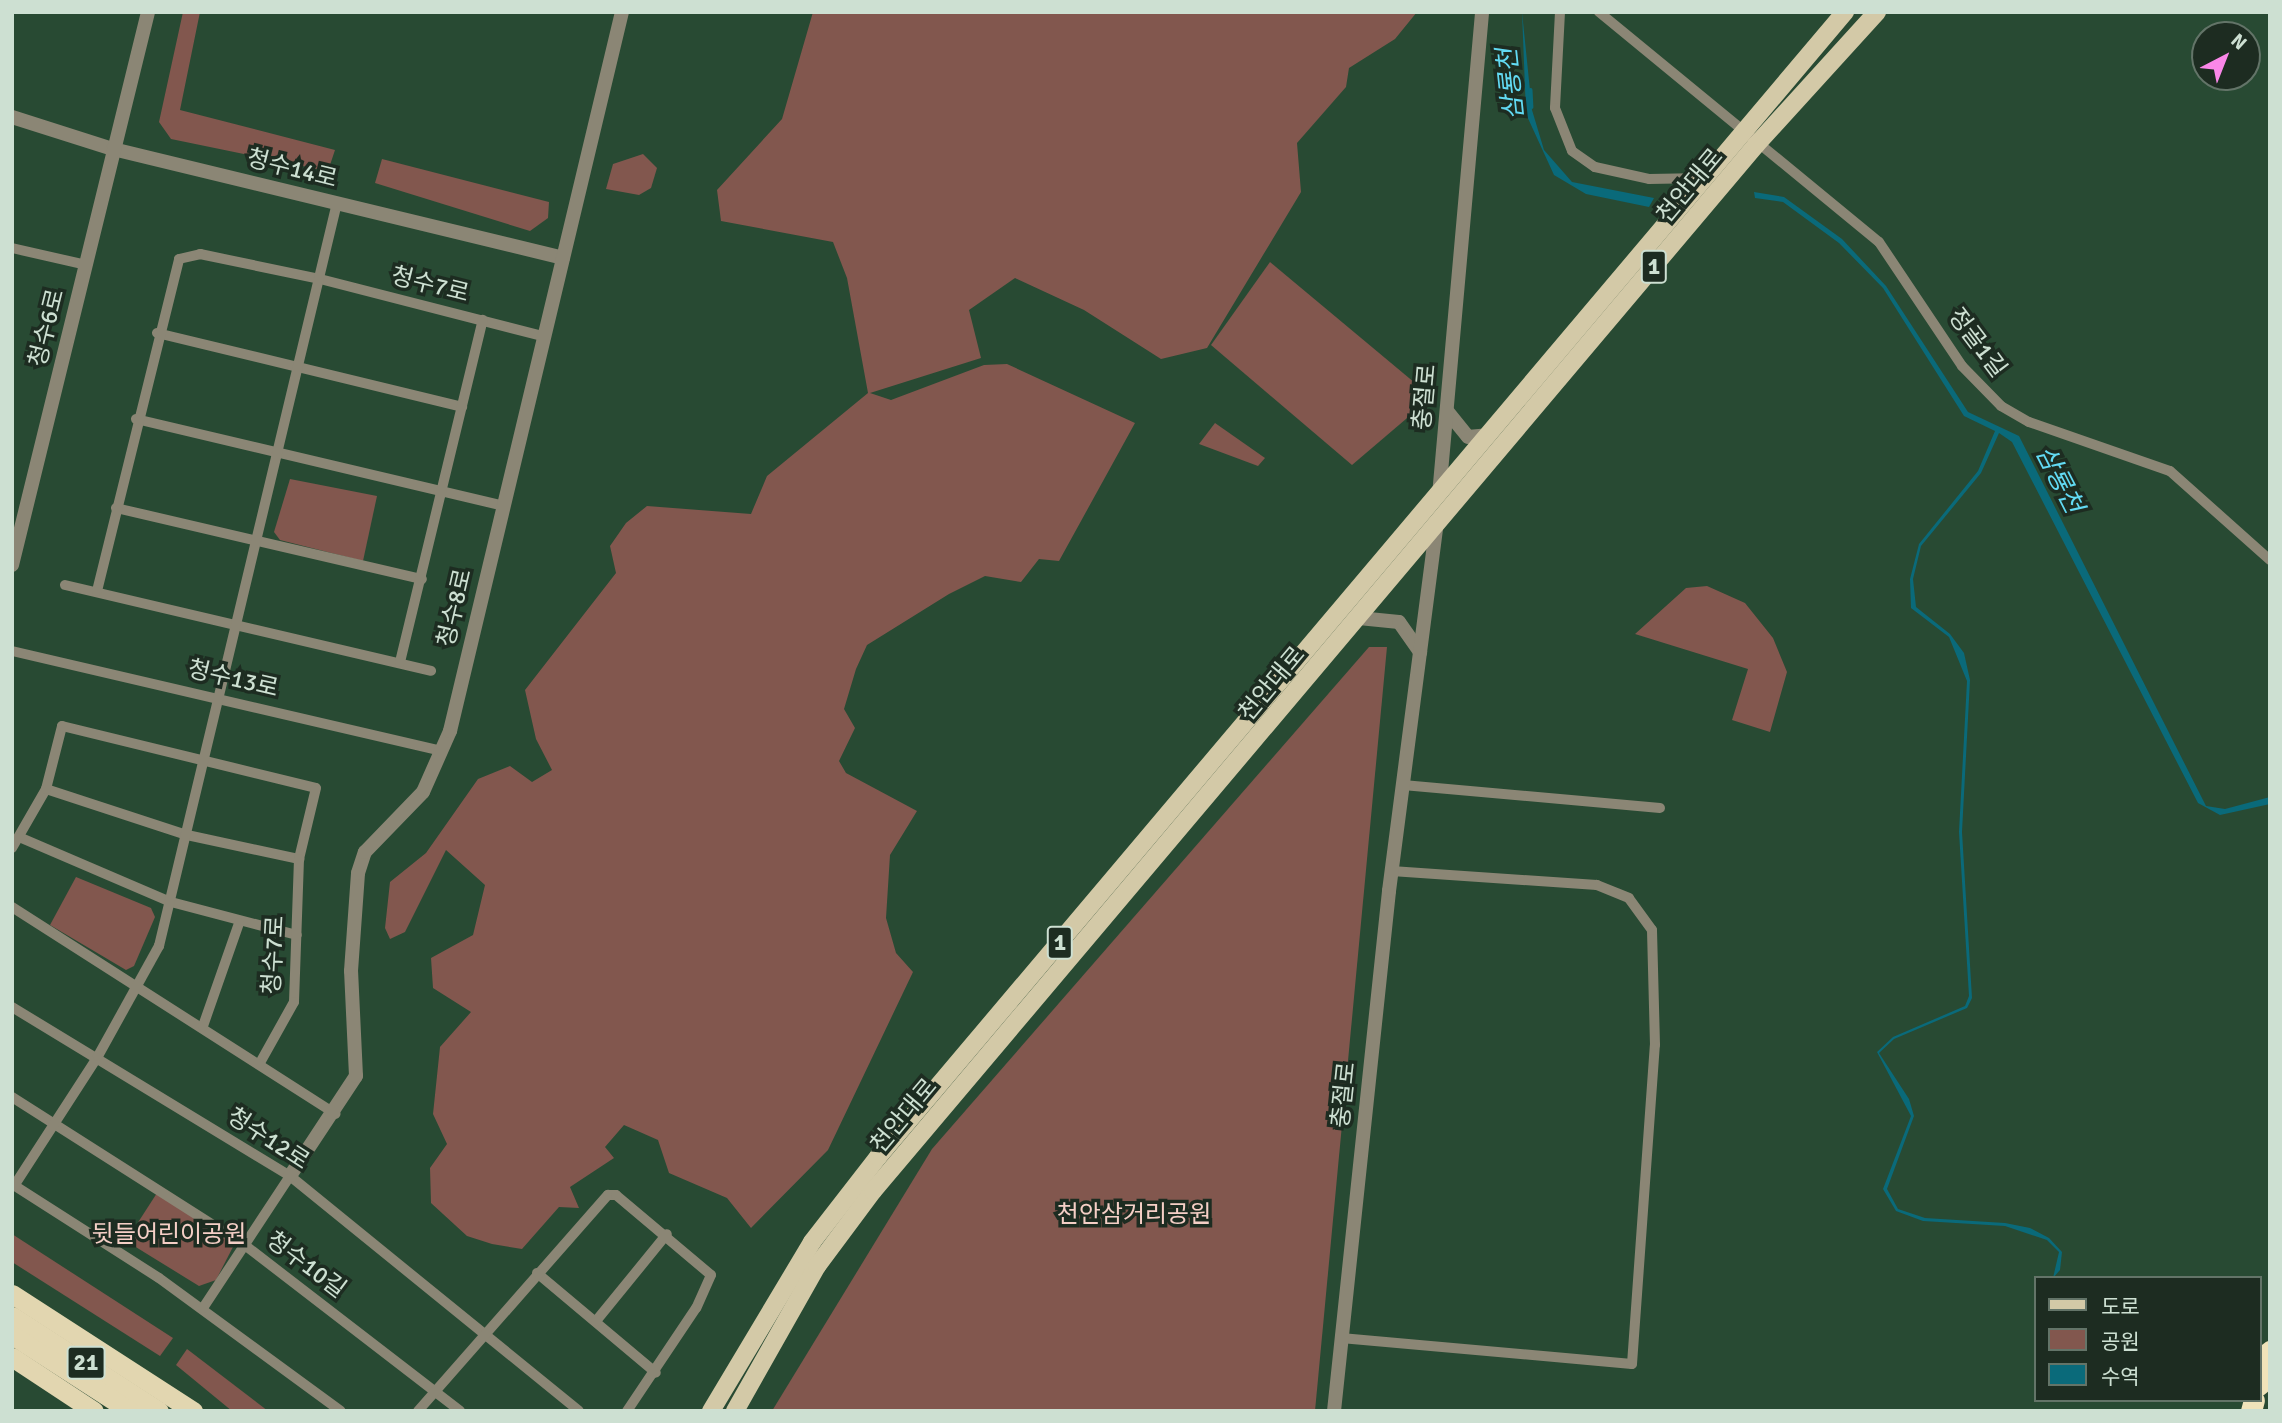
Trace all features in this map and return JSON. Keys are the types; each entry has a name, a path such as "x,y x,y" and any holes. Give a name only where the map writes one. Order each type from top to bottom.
{"highway":[{"path":"12,1294 193,1411"},
{"name":"21","path":"12,1316 159,1411"},
{"name":"21","path":"12,1335 130,1411"},
{"path":"2261,1379 2270,1352"},
{"path":"12,1357 94,1411"}],"main road":[{"name":"천안대로","path":"711,1411 812,1242 878,1157 1439,496 1845,12"},
{"name":"천안대로","path":"735,1411 817,1266 873,1191 1437,527 1756,145 1877,12"}],"street":[{"name":"청수6로","path":"12,565 148,12"},
{"name":"청수8로","path":"290,1176 336,1114 356,1076 358,1051 351,971 358,873 365,852 422,792 443,751 622,12"},
{"name":"충절로","path":"1334,1411 1391,871 1437,527 1482,12"},
{"path":"1560,12 1555,108 1572,151 1595,167 1648,179 1704,178"},
{"path":"1591,12 1741,133"},
{"path":"1599,12 1741,133"},
{"name":"청수14로","path":"12,117 114,149 563,258"},
{"name":"정골1길","path":"1741,133 1879,242 1962,366 2001,406 2029,422 2170,471 2270,560"},
{"path":"337,203 218,697 172,902 140,986 57,1123 13,1185 203,1308 341,1411"},
{"name":"청수6로","path":"12,248 86,265"},
{"name":"청수7로","path":"97,591 173,270 187,255 320,279 483,320 400,662"},
{"path":"483,320 542,336"},
{"path":"157,333 462,407"},
{"path":"1447,411 1468,437 1490,435"},
{"path":"136,419 278,455 503,506"},
{"path":"116,508 422,579"},
{"path":"65,585 431,671"},
{"path":"1359,618 1399,622 1420,652"},
{"name":"청수13로","path":"12,650 443,751"},
{"path":"12,848 46,789 62,726 204,761"},
{"name":"청수7로","path":"204,761 316,788 299,859 294,1002 261,1061"},
{"path":"1403,785 1660,808"},
{"path":"46,789 187,835 299,859"},
{"name":"청수7로","path":"19,837 172,902 239,923 203,1026"},
{"path":"1341,1338 1632,1364 1655,1045 1652,930 1629,898 1597,885 1391,871"},
{"path":"12,907 261,1061 336,1114"},
{"path":"239,923 297,934"},
{"name":"청수12로","path":"12,1007 99,1056 290,1176 579,1411"},
{"name":"청수10길","path":"12,1097 57,1123 246,1246 460,1411"},
{"path":"203,1308 290,1176"},
{"path":"418,1411 483,1332 608,1195 626,1198 711,1275 656,1373 627,1411"},
{"path":"596,1321 667,1234"},
{"path":"537,1273 656,1373"}],"green space":[{"path":"183,12 200,12 180,110 335,150 330,165 317,169 171,139 159,122"},
{"path":"813,12 1417,12 1395,39 1349,68 1346,87 1297,143 1301,192 1207,348 1161,359 1084,310 1015,278 969,310 981,358 870,393 891,400 984,365 1007,364 1135,423 1059,561 1039,559 1021,582 985,576 949,594 867,645 856,669 844,709 855,728 839,761 846,773 917,811 890,855 886,918 896,953 913,972 828,1150 751,1228 727,1198 669,1173 658,1140 624,1125 605,1147 614,1158 570,1187 579,1208 559,1207 522,1249 492,1244 467,1236 431,1203 430,1168 447,1144 433,1114 440,1047 471,1012 433,988 431,958 473,935 485,885 446,850 405,932 390,939 385,928 390,882 426,853 478,779 510,766 532,782 552,770 536,739 525,690 616,573 610,546 626,523 647,506 751,514 767,476 868,393 847,278 833,242 721,221 717,190 782,119"},
{"path":"643,154 657,168 651,188 639,195 606,189 613,164"},
{"path":"382,159 549,202 548,218 530,231 375,183"},
{"path":"1270,262 1415,383 1413,413 1352,465 1211,345"},
{"path":"1215,423 1265,458 1258,466 1199,444"},
{"path":"290,479 377,496 363,561 280,540 274,532"},
{"path":"1707,586 1745,603 1773,638 1787,672 1770,732 1732,720 1748,669 1635,634 1686,588"},
{"name":"천안삼거리공원","path":"1369,647 1387,647 1315,1411 772,1411 932,1149"},
{"path":"76,877 151,908 155,917 134,966 126,970 50,925"},
{"name":"뒷들어린이공원","path":"157,1193 235,1243 216,1280 199,1286 126,1241"},
{"path":"12,1234 173,1338 160,1356 12,1262"},
{"path":"187,1349 268,1411 232,1411 176,1365"}],"water":[{"path":"1522,12 1532,110 1544,150 1572,182 1654,198 1649,207 1586,194 1554,175 1526,114"},
{"path":"1754,192 1784,197 1842,239 1886,286 1968,412 2019,436 2206,806 2225,809 2270,797 2270,804 2220,815 2198,803 2012,442 1999,433 1981,473 1921,546 1913,579 1916,607 1950,634 1964,653 1970,680 1962,832 1972,998 1967,1008 1894,1039 1879,1053 1909,1099 1914,1116 1887,1189 1898,1209 1925,1218 2005,1223 2030,1228 2049,1238 2062,1252 2060,1270 2055,1276 2059,1252 2047,1240 2005,1226 1923,1221 1896,1211 1883,1189 1911,1116 1877,1052 1893,1037 1965,1006 1969,996 1959,832 1967,681 1949,637 1911,608 1910,579 1919,544 1978,471 1995,431 1964,416 1883,288 1839,243 1783,202 1755,198"}],"waterway":[{"name":"삼룡천","path":"1531,90 1532,107"}]}
